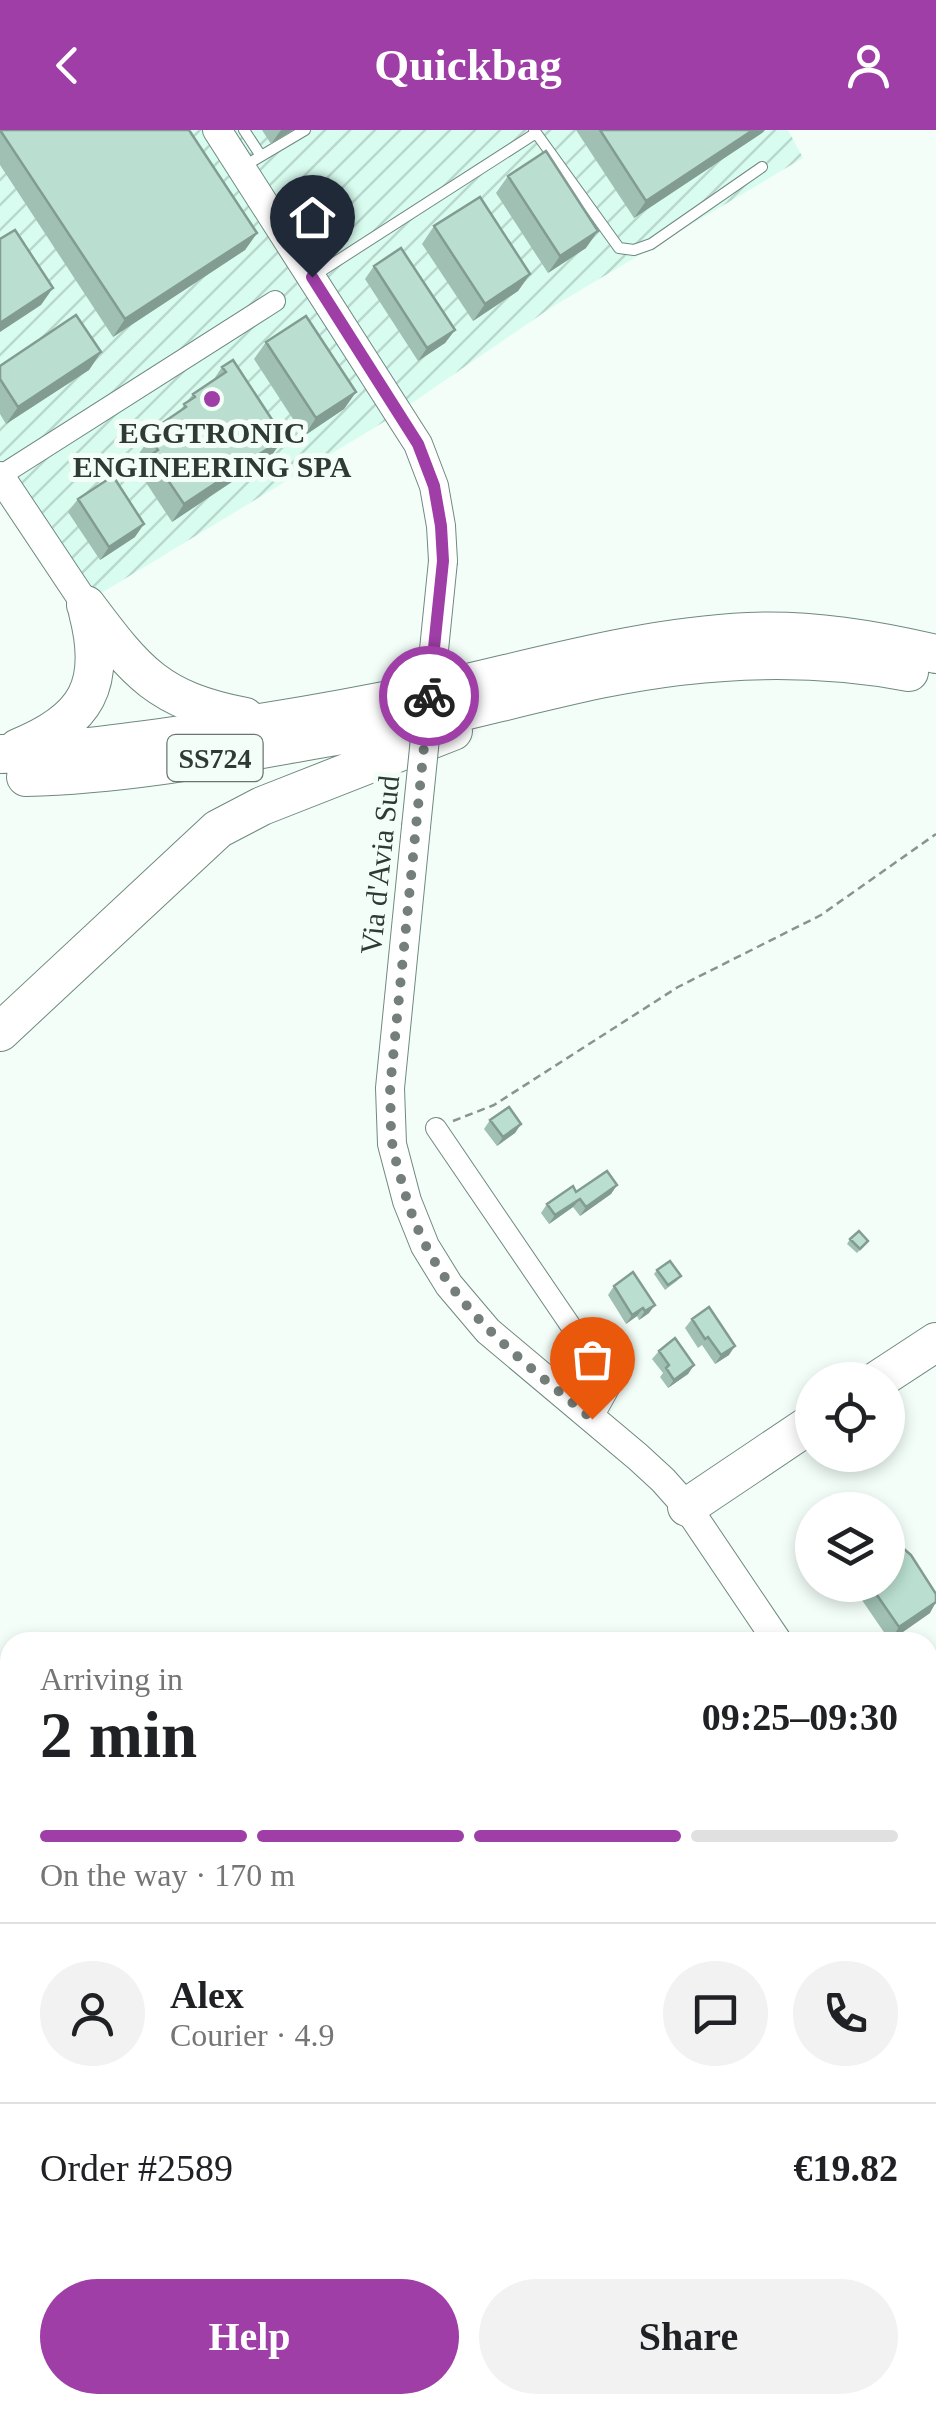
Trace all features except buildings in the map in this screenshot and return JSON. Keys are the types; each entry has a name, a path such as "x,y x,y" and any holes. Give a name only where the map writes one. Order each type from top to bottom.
{"highway":[{"path":"86,605 118,648 162,689 216,711 272,722"},
{"path":"1,762 60,727 80,710 91,688 96,659 86,605"},
{"name":"SS724","path":"1,762 86,775 214,758 467,696 586,655 670,639 750,632 818,634 936,654"},
{"name":"SS724","path":"1,762 682,666 758,659 881,667 936,678"},
{"path":"0,1032 218,829 262,806 488,718 601,679"},
{"path":"905,1362 936,1342"},
{"path":"687,1507 795,1434"}],"street":[{"name":"Via d'Avia Sud","path":"217,130 251,162 312,277 418,444 434,486 443,561 390,1088 392,1144 407,1200 425,1246 449,1286 488,1331 663,1480 687,1507 771,1632"},
{"path":"86,605 0,476 275,301"},
{"path":"436,1128 611,1386 592,1419"}],"lane":[{"path":"244,130 251,162 305,130"},
{"path":"312,277 535,131 619,248 634,250 651,244 762,167"}],"path":[{"path":"436,1128 494,1105 678,986 821,915 936,834"}],"shaded area":[{"path":"0,130 788,130 803,158 552,307 387,420 75,609 0,497"}],"way so far":[{"path":"429,696 390,1088 392,1144 416,1224 449,1286 488,1331 592,1419"}],"place":[{"name":"EGGTRONIC ENGINEERING SPA","path":"212,399"}],"route":[{"path":"312,277 418,444 434,486 443,561 429,696"}]}
